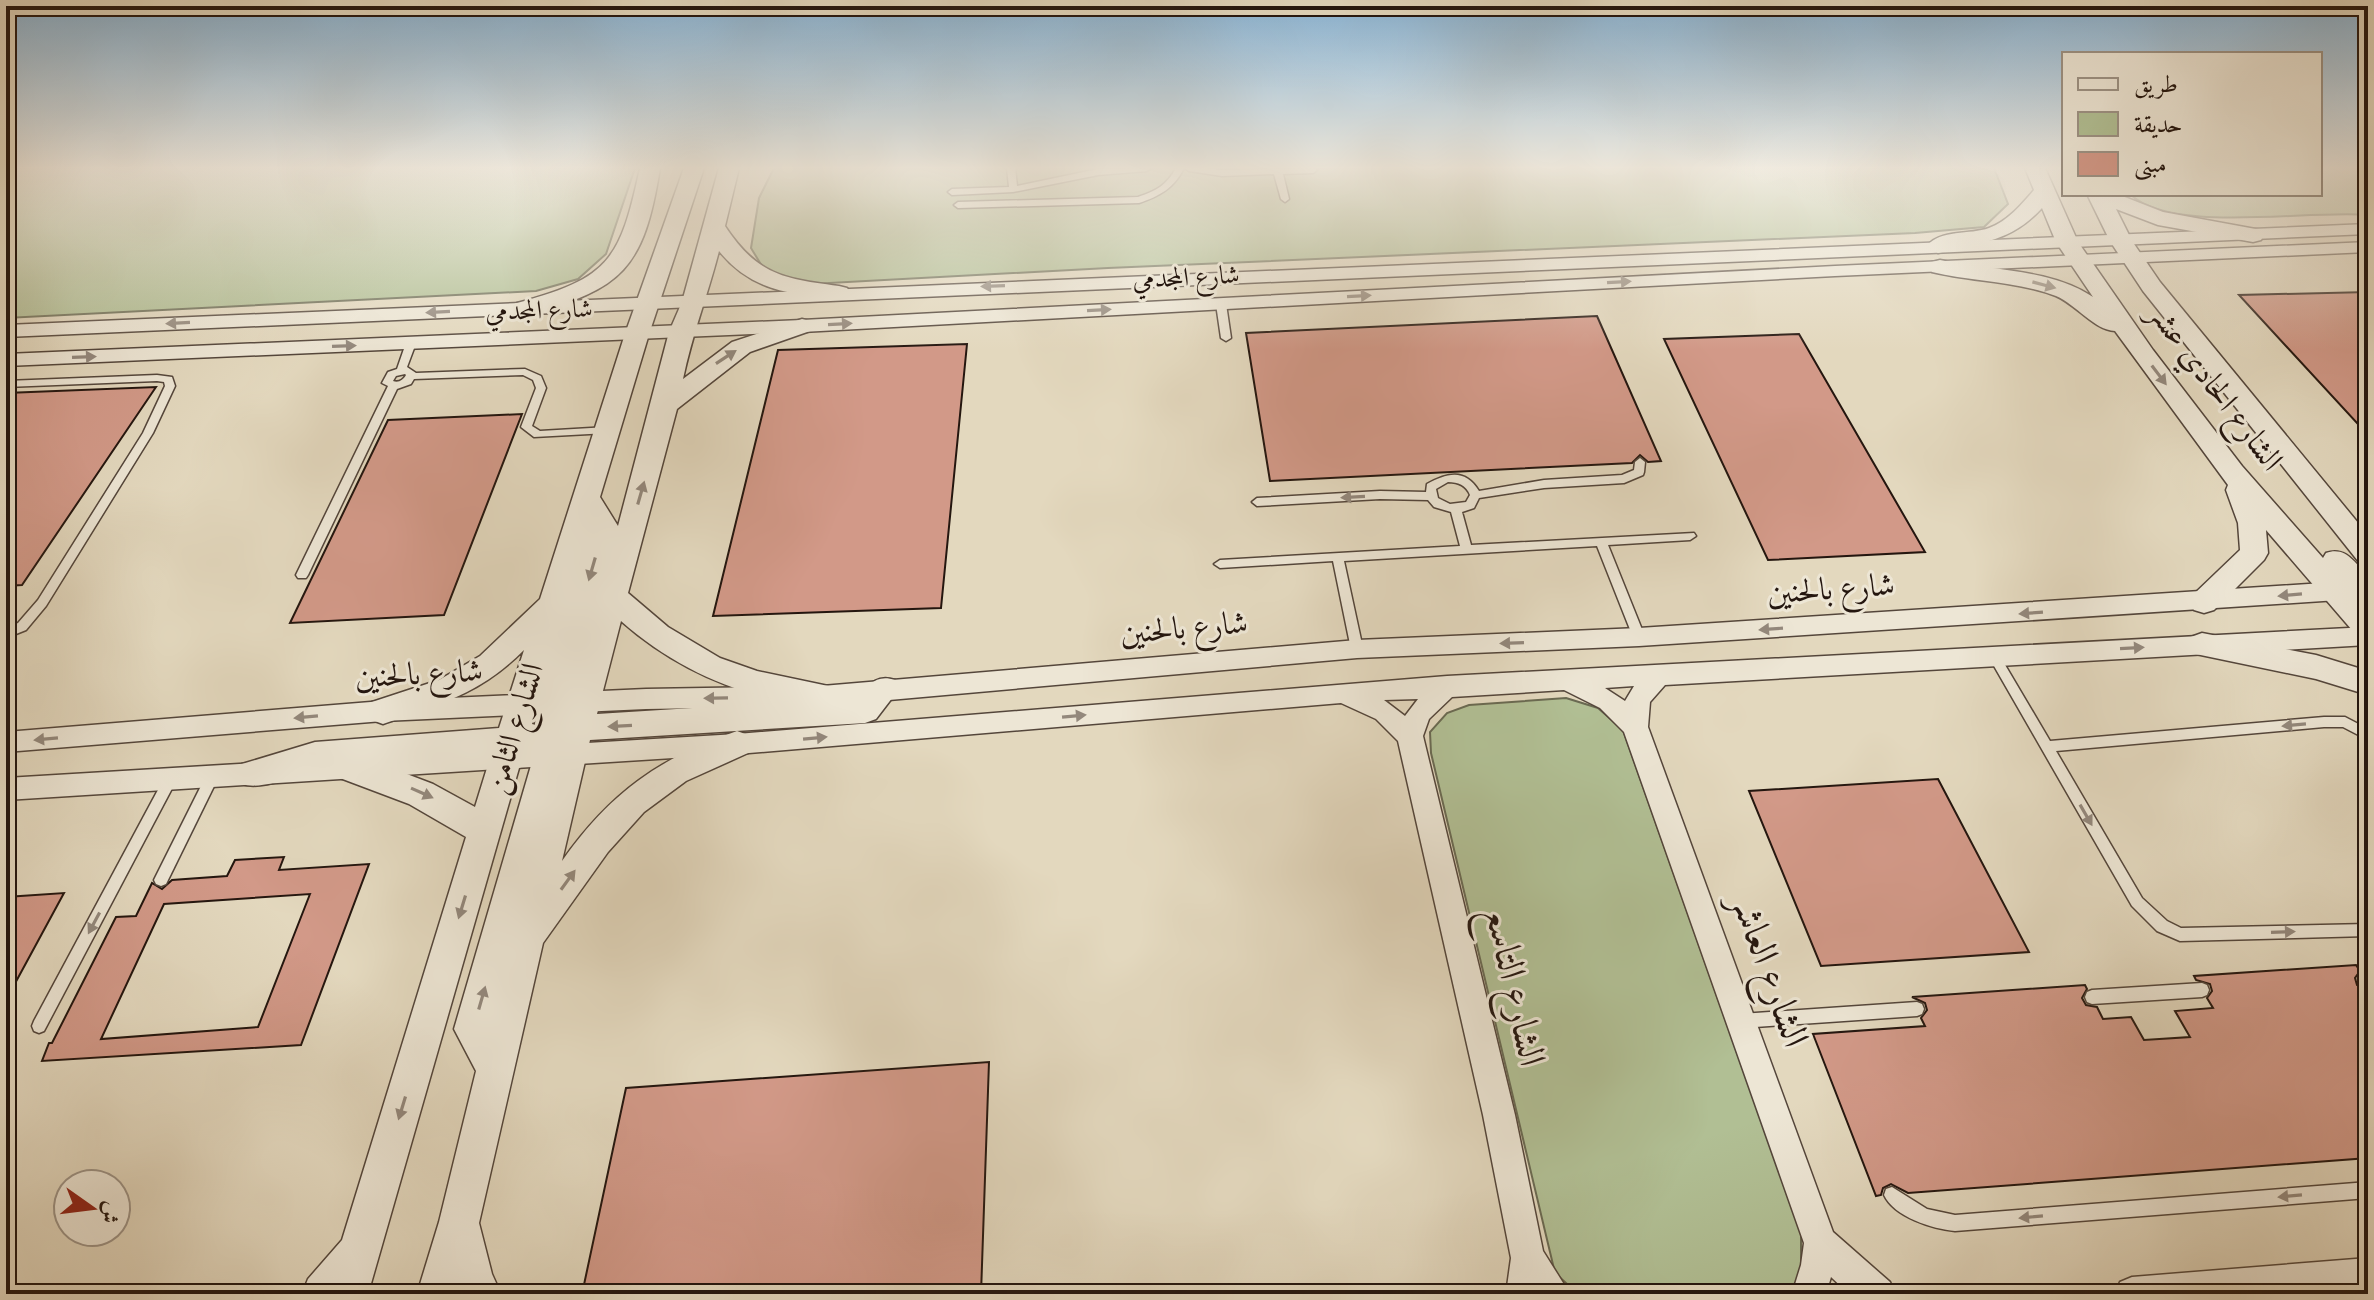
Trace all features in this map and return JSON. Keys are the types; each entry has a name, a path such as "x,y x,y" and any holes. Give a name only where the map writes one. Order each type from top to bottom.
{"street":[{"path":"525,308 587,286 619,263 634,229"},
{"name":"الشارع الثامن","path":"438,1294 459,1222 524,945 546,732 555,601 670,229"},
{"name":"الشارع الثامن","path":"347,1294 485,832 546,732 612,595 665,405 681,332 694,302 712,229"},
{"path":"715,229 727,250 750,272 778,283 839,293"},
{"path":"2004,229 1982,237 1959,238 1939,256 1972,275 2038,283 2064,291 2130,335"},
{"name":"الشارع الحادي عشر","path":"2062,229 2072,251 2130,335 2233,473 2360,593 2368,629"},
{"name":"الشارع الحادي عشر","path":"2116,229 2126,249 2299,471 2368,554"},
{"path":"2218,229 2253,235"},
{"name":"شارع المجدمي","path":"2126,249 2253,235 2368,229"},
{"name":"شارع المجدمي","path":"6,331 839,293 2126,249 2368,247"},
{"name":"شارع المجدمي","path":"6,360 681,332 1221,304 1939,256"},
{"path":"665,405 741,347 802,326"},
{"path":"2197,426 2280,498 2360,593"},
{"path":"2299,471 2368,518"},
{"path":"2204,602 2254,553 2252,523 2233,473"},
{"path":"495,1069 473,1029 546,732 605,527 587,498"},
{"name":"شارع بالحنين","path":"6,789 351,768 546,732 822,696 1357,649 1639,637 2360,593"},
{"path":"612,595 644,626 700,662 747,681 822,696"},
{"path":"383,711 450,689 491,664 555,601"},
{"name":"شارع بالحنين","path":"6,742 383,711 546,732 737,744 1447,686 2368,636"},
{"path":"2202,645 2316,667 2368,683"},
{"path":"1635,727 1638,699 1658,676"},
{"name":"الشارع العاشر","path":"1565,680 1609,701 1635,727 1820,1243 1878,1294"},
{"path":"1342,693 1385,712 1410,736 1419,713 1447,686"},
{"path":"253,774 315,755 546,732 865,710 884,689"},
{"name":"الشارع التاسع","path":"1410,736 1499,1115 1528,1258 1523,1294"},
{"path":"524,945 607,827 638,796 675,771 737,744"},
{"path":"351,768 443,802 485,832"},
{"path":"459,1222 473,1282 480,1294"},
{"path":"1809,1294 1818,1265 1820,1243"},
{"path":"323,1294 361,1246"},
{"name":"الشارع التاسع","path":"1528,1258 1553,1294"},
{"path":"2132,1294 2368,1275"}],"lane":[{"path":"1221,304 1226,338"},
{"path":"401,371 411,343"},
{"path":"393,386 387,380 401,371 410,371 412,376"},
{"path":"393,386 403,384 412,376 525,372 537,378 541,388 527,420 526,427 530,432 538,435 608,430"},
{"path":"6,384 157,378 168,379 170,386 148,433 42,603 29,621 15,632 6,633"},
{"path":"302,575 393,386"},
{"path":"1475,495 1544,484 1630,477 1639,472 1640,462"},
{"path":"1446,478 1466,482 1475,495 1470,505 1456,510 1440,506 1431,496 1431,487 1446,478"},
{"path":"1257,502 1380,495 1431,496"},
{"path":"1456,510 1466,549"},
{"path":"1220,564 1690,536"},
{"path":"1601,541 1639,637"},
{"path":"1338,557 1357,649"},
{"path":"1994,656 2137,902 2162,926 2180,935 2368,930"},
{"path":"2046,747 2324,722 2345,722 2368,735"},
{"path":"161,880 213,776"},
{"path":"39,1026 171,779"},
{"path":"2092,997 2202,990"},
{"path":"1740,1021 1917,1009"},
{"path":"1892,1195 1916,1213 1943,1223 1955,1223 2368,1190"}],"green space":[{"path":"6,229 615,229 606,254 578,279 536,291 6,318"},
{"path":"754,229 1965,229 774,286 751,248"},
{"path":"1566,698 1598,708 1623,730 1801,1234 1801,1272 1791,1294 1578,1294 1555,1273 1431,753 1430,732 1447,713 1469,705"}],"building":[{"path":"2368,292 2368,435 2239,295"},
{"path":"1597,316 1661,461 1648,462 1640,455 1632,463 1270,481 1246,333"},
{"path":"1799,334 1925,552 1768,560 1664,339"},
{"path":"967,344 941,608 713,616 778,350"},
{"path":"156,387 22,585 6,586 6,393"},
{"path":"522,414 444,615 290,623 388,420"},
{"path":"1938,779 2029,952 1821,966 1749,791"},
{"path":"284,857 279,870 369,864 301,1045 42,1061 116,917 136,916 152,883 162,889 172,880 227,876 235,860","holes":["310,894 258,1027 101,1039 164,904"]},
{"path":"64,893 6,1000 6,897"},
{"path":"2356,965 2360,971 2355,978 2357,985 2368,989 2368,1158 1908,1193 1891,1184 1876,1196 1813,1034 1925,1026 1921,1018 1927,1010 1925,1003 1912,997 2085,985 2087,989 2082,998 2086,1005 2097,1007 2103,1019 2131,1017 2144,1040 2190,1037 2175,1011 2213,1008 2207,998 2212,991 2210,984 2196,980 2194,976"},
{"path":"989,1062 981,1294 582,1294 626,1088"}]}
